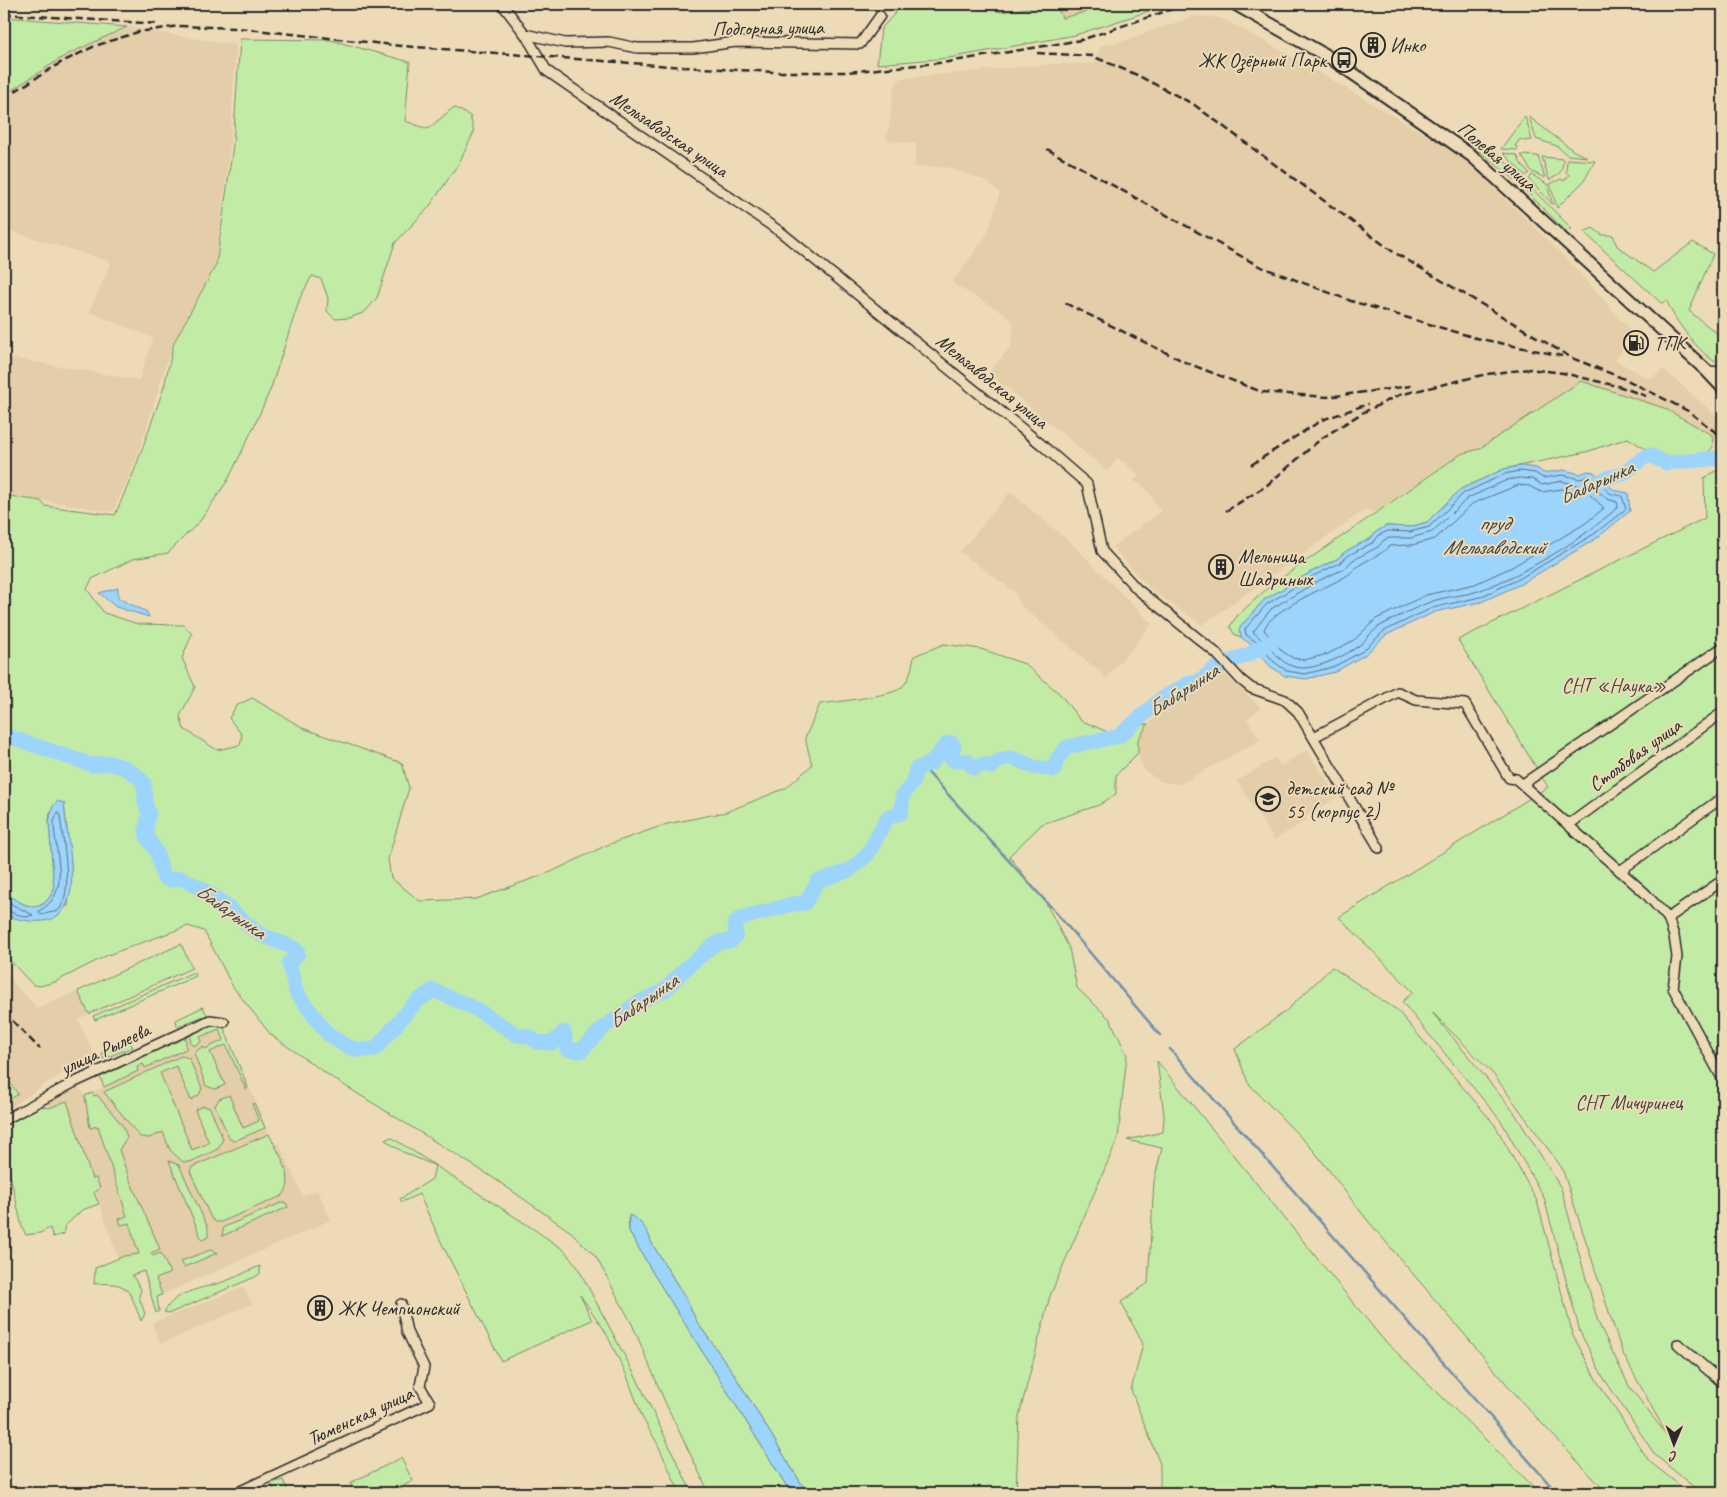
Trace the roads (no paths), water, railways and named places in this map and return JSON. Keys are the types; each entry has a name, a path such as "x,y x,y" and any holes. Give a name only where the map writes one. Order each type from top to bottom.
{"street":[{"name":"Мельзаводская улица","path":"502,4 525,34 547,72 782,233 1087,484 1102,552 1148,598 1216,653 1234,673 1252,688 1279,697 1291,704 1314,737 1379,848"},
{"name":"Полевая улица","path":"1235,4 1332,59 1472,156 1707,371 1723,388"},
{"name":"Подгорная улица","path":"525,34 565,44 609,42 637,48 693,48 736,42 860,44 880,16"},
{"path":"1707,371 1723,372"},
{"path":"1523,784 1723,647"},
{"path":"1314,737 1398,692 1416,700 1465,704 1509,778 1516,779 1523,784 1645,893 1668,918 1674,936 1676,957 1673,988 1723,1080"},
{"name":"Столбовая улица","path":"1566,822 1571,823 1723,712"},
{"path":"1620,871 1723,797"},
{"path":"1668,918 1723,880"},
{"name":"улица Рылеева","path":"4,1120 73,1083 210,1020 224,1022"},
{"name":"Тюменская улица","path":"236,1493 430,1402 420,1386 424,1367 407,1332 401,1304"},
{"path":"1678,1344 1723,1383"},
{"path":"1715,1377 1723,1367"}],"water":[{"name":"пруд Мельзаводский","path":"1521,466 1537,468 1543,473 1564,470 1580,474 1588,471 1594,472 1614,490 1628,493 1630,511 1597,538 1521,584 1481,602 1435,612 1386,635 1366,654 1335,672 1306,679 1285,676 1270,666 1254,647 1242,638 1239,631 1241,626 1264,600 1337,559 1346,551 1371,538 1376,532 1386,526 1410,527 1427,522 1461,489 1504,469"},
{"path":"118,588 118,598 147,612 149,617 116,607 99,593"},
{"path":"58,801 64,803 71,869 71,890 66,907 54,918 35,921 7,916 4,913 4,891 25,905 38,906 44,904 54,889 49,821 53,806"},
{"path":"629,1215 637,1219 646,1229 651,1242 686,1299 697,1322 732,1371 807,1493 791,1493 653,1273 629,1231"}],"waterway":[{"name":"Бабарынка","path":"1585,488 1610,477 1623,474 1650,455 1666,463 1720,458"},
{"name":"Бабарынка","path":"4,735 92,765 110,763 123,767 136,775 144,783 145,803 149,813 146,830 148,839 157,853 164,878 171,880 180,878 201,888 217,898 262,935 294,948 298,953 289,963 296,992 327,1033 344,1045 357,1050 375,1049 416,1002 433,990 476,1009 517,1035 528,1036 537,1042 552,1043 564,1032 567,1049 581,1051 603,1028 639,1002 665,990 684,970 711,947 719,942 731,941 736,935 735,923 739,919 792,904 805,903 818,881 850,870 868,854 887,818 901,813 903,795 913,782 916,769 930,764 948,743 952,743 954,746 951,758 954,761 967,761 974,768 984,764 991,767 1006,758 1011,758 1034,767 1054,770 1057,759 1067,747 1119,736 1160,700 1189,683 1199,681 1217,667 1250,654 1275,640"},
{"path":"922,766 1052,908 1160,1035"},
{"path":"1170,1049 1557,1493"}],"railway":[{"path":"4,98 62,62 95,46 138,32 179,26 238,28 402,46 684,67 775,72 847,72 948,62 1081,40 1187,4"},
{"path":"4,14 159,24"},
{"path":"1037,53 1092,56 1137,75 1193,104 1392,251 1572,358 1627,380 1688,411 1723,438"},
{"path":"1047,149 1259,266 1351,301 1476,338 1562,356"},
{"path":"1065,303 1187,363 1262,392 1327,397 1411,386"},
{"path":"1226,511 1266,486 1322,438 1362,413 1399,395 1487,374 1529,369 1563,373 1621,387 1646,396"},
{"path":"1251,465 1322,420 1368,404"},
{"path":"4,1012 40,1049"}],"place":[{"name":"Инко","path":"1373,45"},
{"name":"ЖК Озёрный Парк","path":"1344,60"},
{"name":"ТПК","path":"1636,343"},
{"name":"Мельница Шадриных","path":"1221,567"},
{"name":"детский сад № 55 (корпус 2)","path":"1268,799"},
{"name":"ЖК Чемпионский","path":"320,1308"}],"park label":[{"name":"СНТ «Наука»","path":"1614,685"},
{"name":"СНТ Мичуринец","path":"1629,1102"}]}
